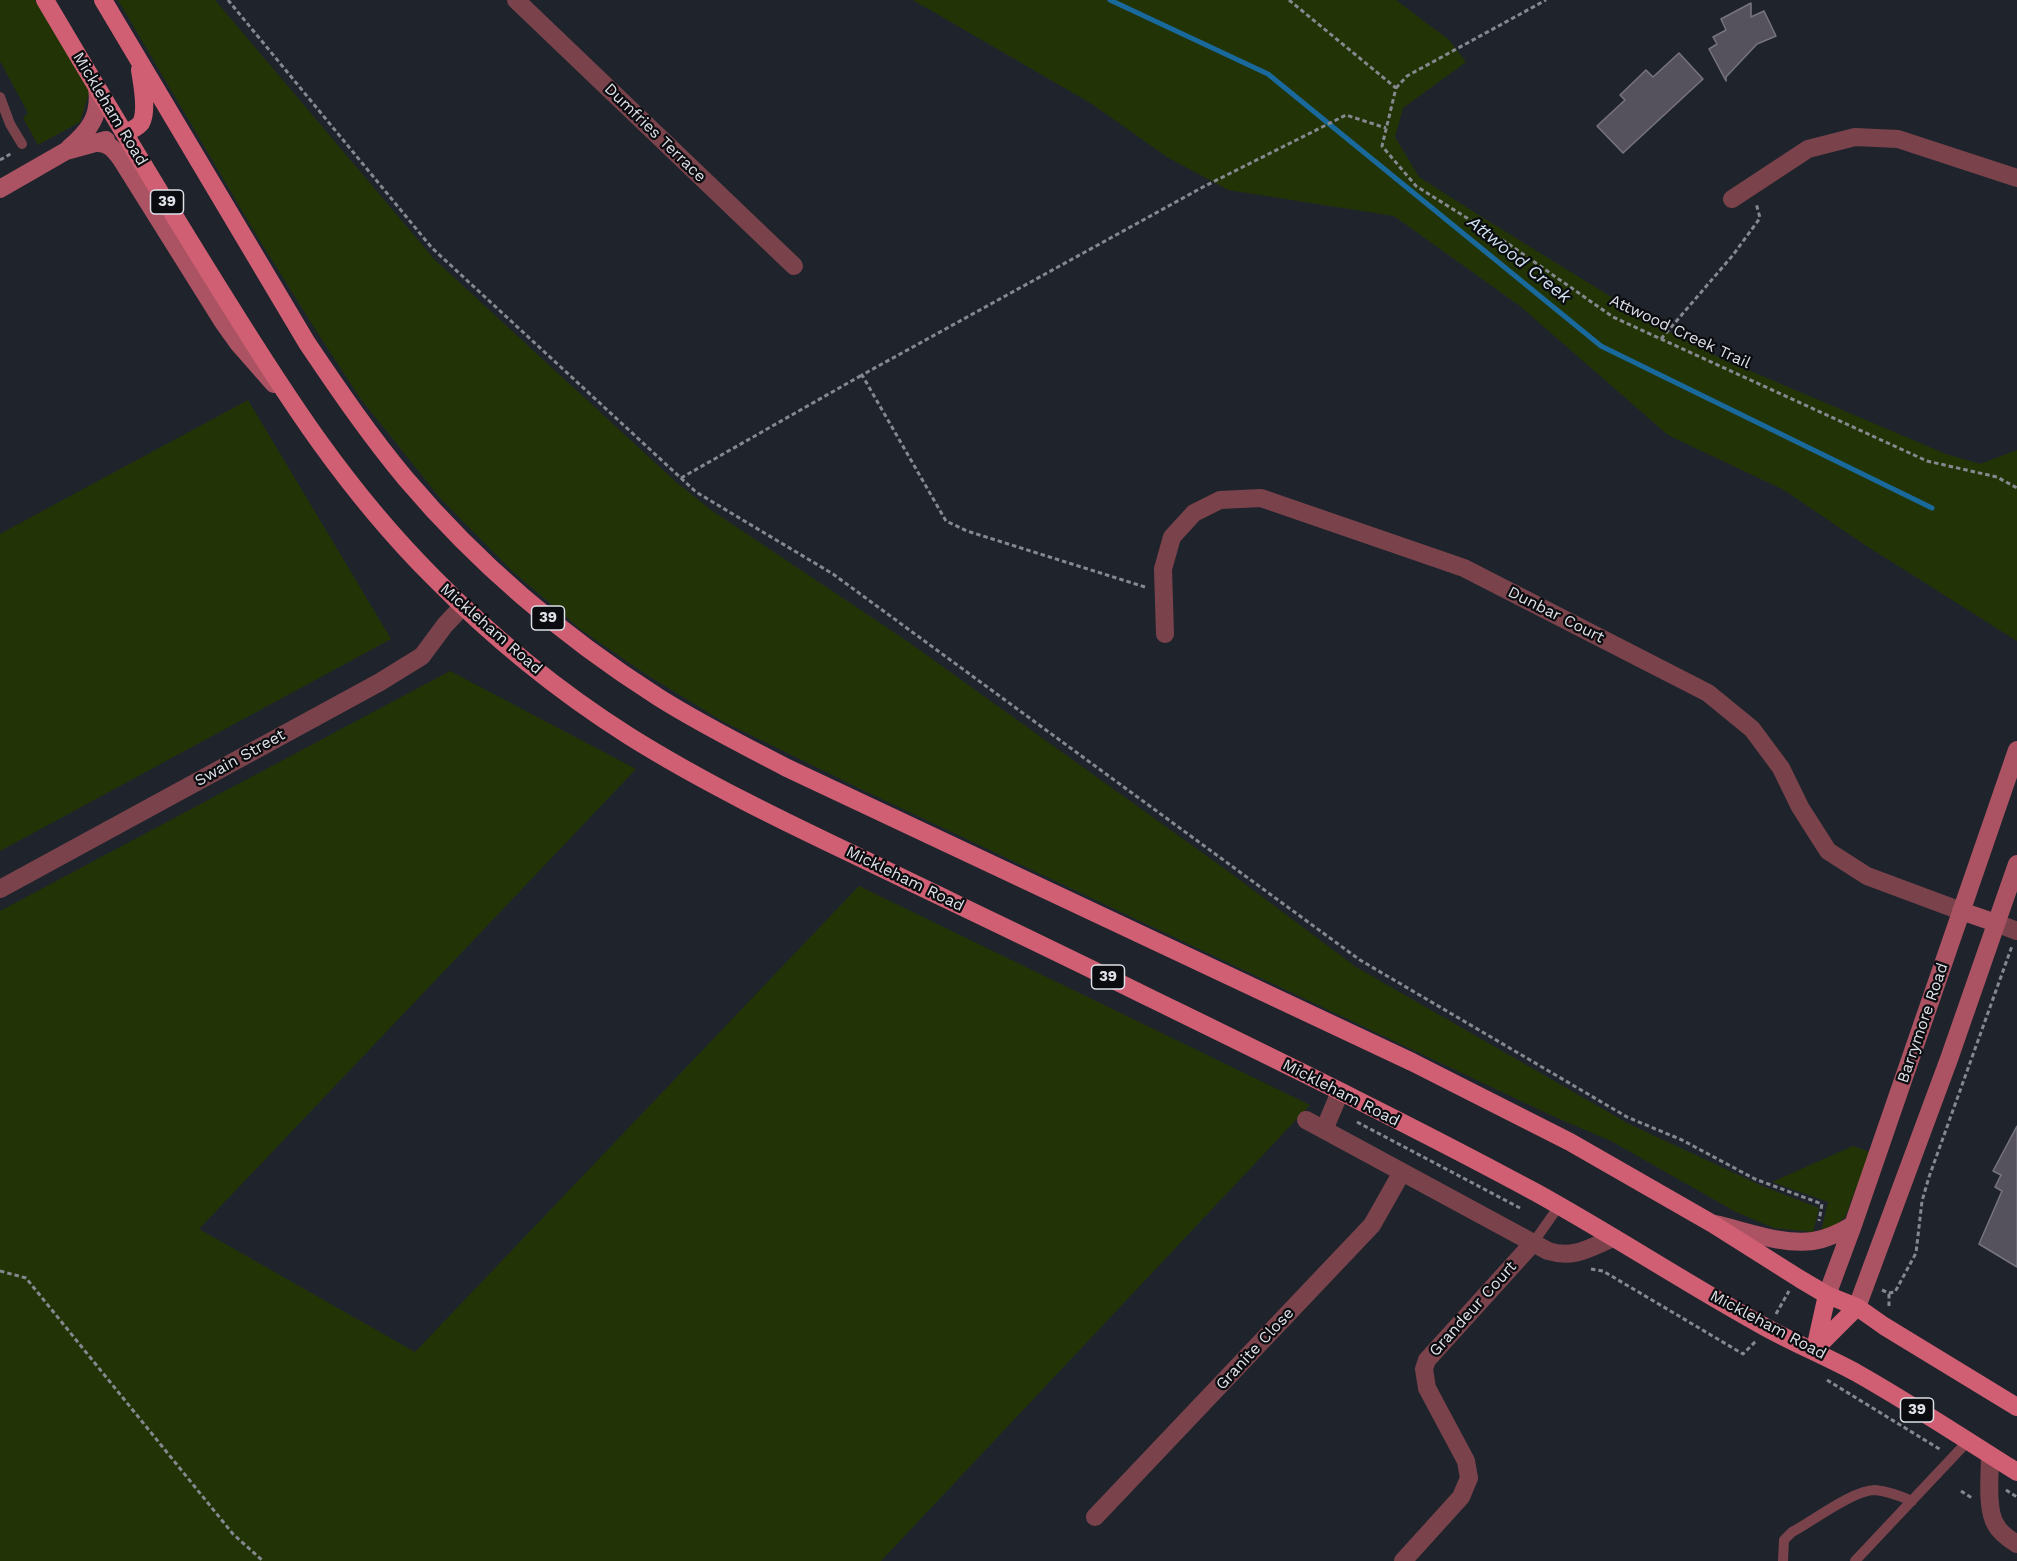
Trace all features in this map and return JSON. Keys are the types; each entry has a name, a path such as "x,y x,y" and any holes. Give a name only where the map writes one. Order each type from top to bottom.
{"main road":[{"name":"Mickleham Road","path":"45,0 291,403 326,453 362,500 424,568 495,636 582,705 685,769 804,831 1029,938 1480,1163 1559,1206 1767,1328 1862,1376 2017,1472"},
{"name":"39","path":"103,0 307,343 377,442 405,478 443,520 496,573 540,612 605,661 696,721 785,767 1412,1062 1570,1142 1713,1224 1827,1295 1857,1307 1884,1326 2017,1407"},
{"path":"125,134 137,127 142,119 144,95 138,59"},
{"path":"1814,1350 1827,1295"},
{"path":"1814,1350 1857,1307"}],"street":[{"name":"Dumfries Terrace","path":"516,0 794,266"},
{"path":"66,152 90,128 96,107 97,88"},
{"path":"0,189 66,152 125,134"},
{"path":"1732,199 1808,149 1855,137 1898,139 2017,178"},
{"path":"95,143 103,142 109,145 122,159 223,322 238,343 291,403"},
{"name":"Dunbar Court","path":"1165,634 1163,569 1172,537 1194,513 1220,500 1261,498 1464,568 1708,693 1752,729 1781,768 1800,807 1828,850 1867,876 1961,911"},
{"name":"Swain Street","path":"0,889 380,682 422,656 445,625 463,606"},
{"name":"Barrymore Road","path":"1827,1295 2017,750"},
{"path":"1857,1307 1949,1059 2017,864"},
{"path":"1961,911 1996,923 2015,938"},
{"path":"1324,1130 1340,1092"},
{"path":"1306,1120 1548,1251 1563,1256 1581,1252 1613,1238"},
{"name":"Granite Close","path":"1095,1517 1372,1225 1402,1172"},
{"path":"1713,1224 1775,1238 1816,1241 1853,1225"},
{"name":"Grandeur Court","path":"1403,1561 1461,1497 1469,1478 1466,1461 1427,1388 1424,1369 1427,1360 1533,1243"},
{"path":"1990,1455 1991,1516 1996,1527 2017,1544"}],"lane":[{"path":"0,97 10,124 22,144"},
{"path":"1533,1243 1559,1206"},
{"path":"1855,1561 1968,1441"},
{"path":"1783,1561 1784,1540 1792,1532 1856,1495 1875,1490 1912,1501"}],"path":[{"path":"228,0 432,248 696,492 833,574 1360,960 1627,1117 1682,1140 1755,1179 1822,1204 1816,1241"},
{"path":"1289,0 1396,88 1407,76 1546,0"},
{"name":"Attwood Creek Trail","path":"1396,88 1382,146 1416,186 1510,245 1613,317 1927,461 1997,477 2017,488"},
{"path":"681,478 862,375 1203,187 1337,120 1346,116 1386,128"},
{"path":"1661,339 1733,255 1760,218 1751,186"},
{"path":"862,375 946,521 967,531 1164,593"},
{"path":"1866,1284 1890,1293 1895,1292 1916,1253 1922,1200 1929,1177 2015,938"},
{"path":"1332,1109 1520,1208"},
{"path":"0,1271 26,1278 233,1534 263,1561"},
{"path":"1827,1380 1954,1458"},
{"path":"1990,1480 2017,1497"}],"green space":[{"path":"0,0 35,0 90,90 80,122 38,145 23,118 28,113 0,61"},
{"path":"118,0 215,0 435,260 676,482 711,510 907,641 1225,869 1356,967 1629,1124 1762,1186 1819,1208 1813,1232 1774,1228 1736,1212 1611,1141 1557,1118 869,793 722,721 644,673 580,629 511,570 440,498 360,398 257,236"},
{"path":"913,0 1396,0 1449,40 1466,62 1403,108 1395,137 1419,177 1660,327 1722,359 1946,454 1980,464 2017,450 2017,641 1865,545 1784,490 1668,435 1520,306 1394,216 1228,190 1167,157 1092,104"},
{"path":"248,400 391,639 0,851 0,534"},
{"path":"450,671 636,769 199,1229 415,1352 859,886 1310,1105 881,1561 0,1561 0,911"},
{"path":"1853,1146 1870,1152 1845,1217 1836,1225 1821,1232 1828,1202 1772,1182"}],"building":[{"path":"1751,3 1751,17 1764,11 1776,36 1757,44 1726,77 1726,81 1709,49 1717,44 1713,37 1726,30 1721,19"},
{"path":"1679,53 1703,79 1623,153 1597,126 1625,100 1620,95 1646,70 1653,77"},
{"path":"2017,1126 2017,1267 1979,1244 2002,1191 1995,1187 2001,1175 1993,1171"}],"waterway":[{"name":"Attwood Creek","path":"1110,0 1268,74 1601,346 1932,508"}]}
